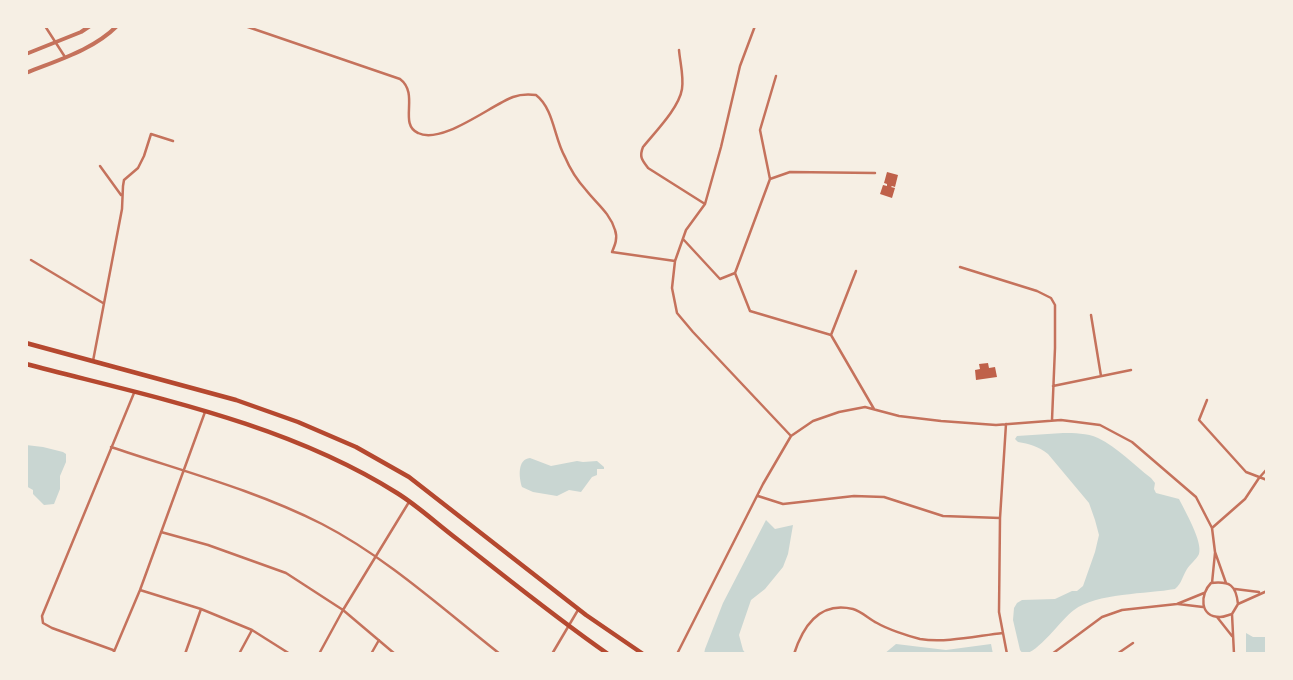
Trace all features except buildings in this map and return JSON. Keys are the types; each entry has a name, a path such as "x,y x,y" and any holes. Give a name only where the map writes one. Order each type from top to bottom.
{"main road":[{"path":"26,343 236,400 298,422 356,447 409,477 579,609 643,654"},
{"path":"26,364 230,418 291,440 340,461 398,494 568,626 608,654"}],"street":[{"path":"46,26 65,57"},
{"path":"26,54 81,32 90,26"},
{"path":"26,73 88,47 108,35 118,26"},
{"path":"755,26 740,66 705,204 686,230 675,261 672,288 677,313 791,436"},
{"path":"247,27 400,79 405,83 408,91 410,106 408,122 412,129 419,134 429,135 444,132 514,97 526,94 536,95 545,104 564,156 574,174 586,190 602,206 612,221 617,240 612,252 675,261"},
{"path":"678,50 683,81 682,90 673,108 643,148 640,154 641,160 648,168 705,204"},
{"path":"776,76 760,130 770,179 735,272 750,311 831,335 874,409"},
{"path":"94,362 103,303 122,209 124,180 134,172 144,156 151,134 173,141"},
{"path":"100,166 122,196"},
{"path":"770,179 790,172 875,173"},
{"path":"683,239 720,279 735,272"},
{"path":"31,260 103,303"},
{"path":"960,267 1037,290 1051,298 1055,305 1052,420"},
{"path":"831,335 856,271"},
{"path":"1091,315 1101,376"},
{"path":"1053,386 1131,370"},
{"path":"134,393 42,616 43,623 52,628 113,652 140,590 205,412"},
{"path":"1207,400 1199,420 1246,472 1267,480"},
{"path":"677,654 791,436 813,421 839,412 865,407 900,416 996,425 1052,420 1100,425 1132,442 1196,497 1212,528 1215,552 1226,583 1237,593 1238,604"},
{"path":"1006,424 1000,518 999,612 1007,654"},
{"path":"111,447 251,492 322,524 377,557 500,654"},
{"path":"1212,528 1245,499 1267,469"},
{"path":"758,496 783,504 854,496 884,497 943,516 1000,518"},
{"path":"319,654 409,502"},
{"path":"161,532 208,545 286,573 344,610 395,654"},
{"path":"1177,604 1204,593 1212,583 1215,552"},
{"path":"1212,583 1226,583"},
{"path":"1234,589 1267,591"},
{"path":"140,590 201,609 252,630 290,654"},
{"path":"1234,654 1232,614 1238,604 1260,592"},
{"path":"1203,607 1204,593"},
{"path":"1052,654 1102,617 1122,610 1177,604 1203,607 1216,617 1233,637"},
{"path":"794,654 799,638 818,613 834,608 854,610 879,624 919,638 940,640 1003,633"},
{"path":"185,654 201,609"},
{"path":"552,654 579,609"},
{"path":"1216,617 1232,614"},
{"path":"239,654 252,630"},
{"path":"371,654 379,640"},
{"path":"1117,654 1133,643"}],"shaded area":[{"path":"1076,433 1098,438 1119,451 1151,478 1155,483 1154,489 1156,493 1179,499 1196,534 1200,549 1199,554 1188,567 1181,582 1175,589 1108,597 1084,604 1069,614 1035,648 1023,654 1020,650 1013,620 1014,608 1017,603 1022,600 1055,599 1072,591 1077,591 1083,586 1099,535 1089,503 1048,454 1037,447 1018,442 1015,439 1017,436"},
{"path":"26,445 43,447 66,454 66,462 60,476 60,489 54,504 44,505 33,494 33,490 26,486"},
{"path":"530,458 551,466 577,461 597,461 604,469 597,469 597,475 592,477 581,492 569,490 557,496 533,492 522,487 520,479 521,465 526,459"},
{"path":"766,520 775,529 793,525 788,554 783,567 765,589 751,600 739,635 746,654 704,654 723,603"},
{"path":"1246,633 1253,637 1267,637 1267,654 1246,654"},
{"path":"896,644 946,650 991,644 993,654 884,654"}]}
